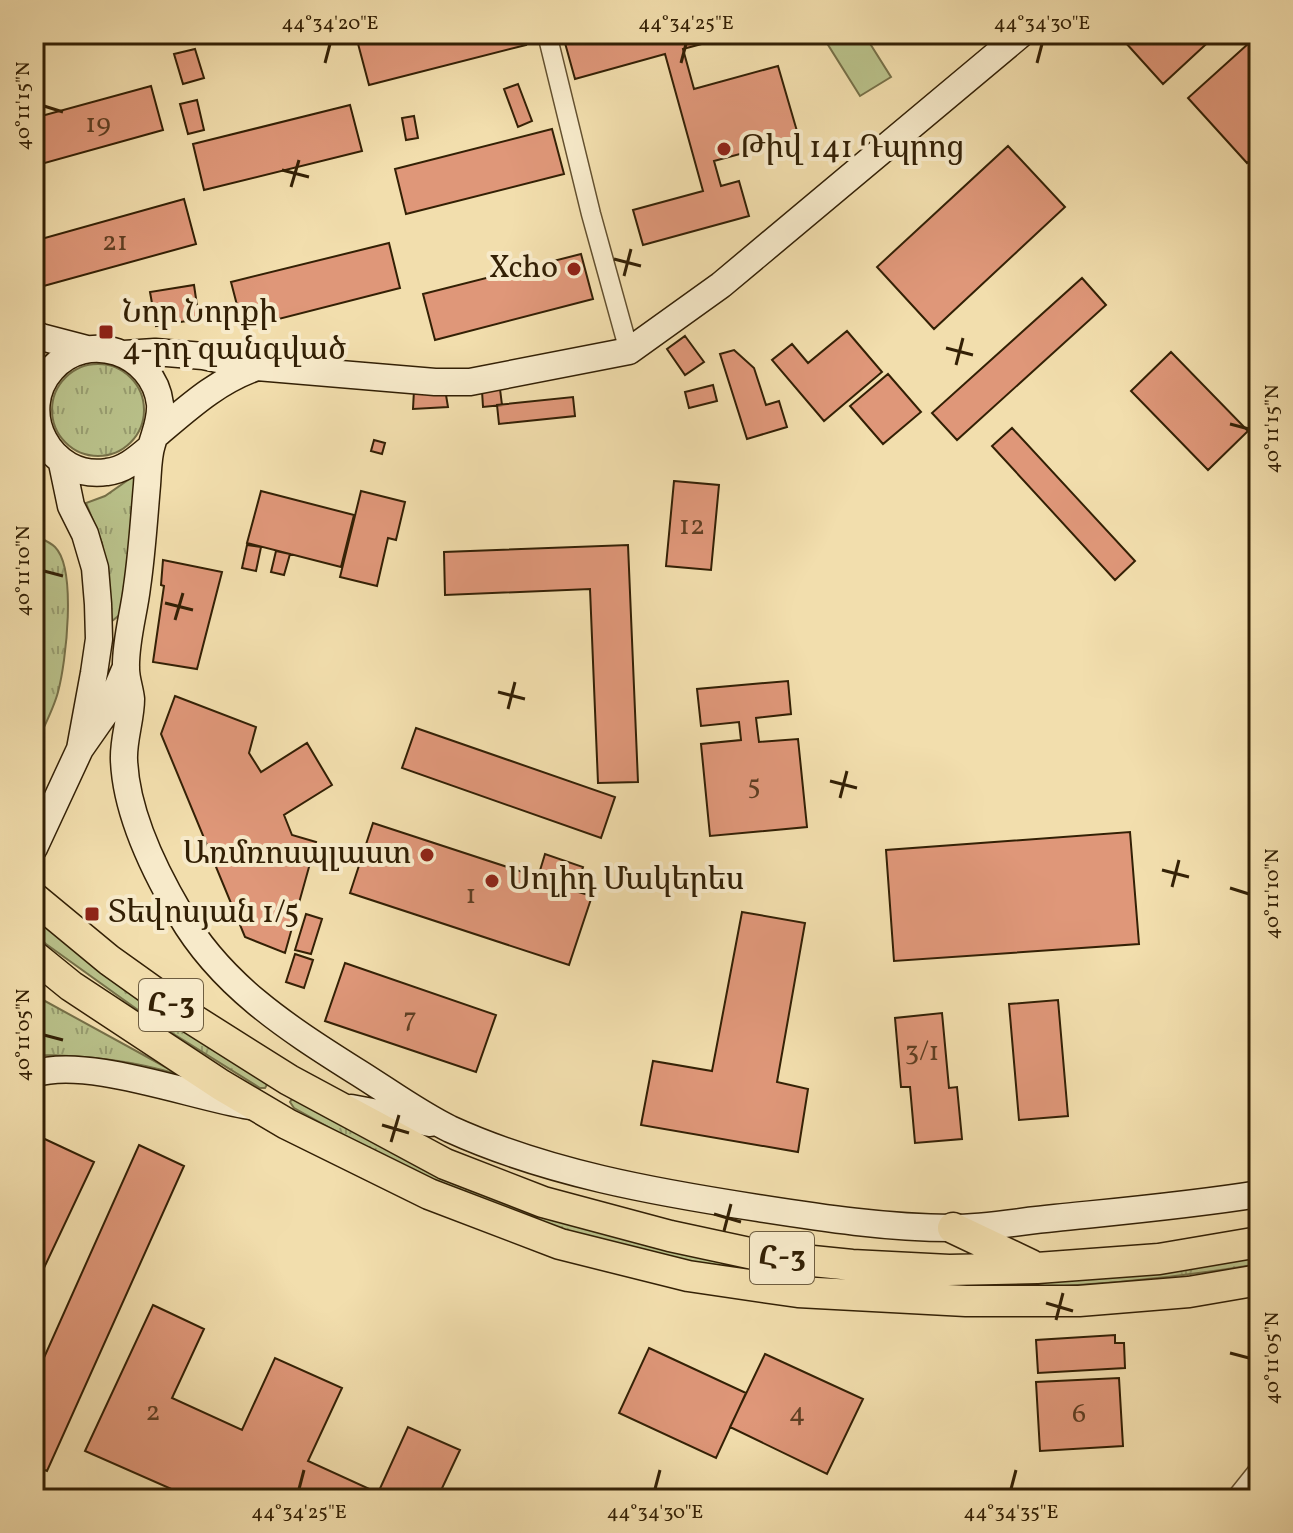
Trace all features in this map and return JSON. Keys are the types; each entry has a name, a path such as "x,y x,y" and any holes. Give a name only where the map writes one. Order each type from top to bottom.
{"main road":[{"name":"Հ-3","path":"34,898 109,960 186,1015 332,1104 445,1164 543,1202 670,1236 763,1256 852,1265 949,1270 1037,1268 1159,1259 1259,1242"},
{"name":"Հ-3","path":"34,956 71,986 221,1085 287,1124 429,1194 560,1244 688,1276 798,1292 980,1301 1079,1301 1189,1292 1259,1280"},
{"path":"953,1228 1037,1268"}],"street":[{"path":"547,34 591,214 629,351"},
{"path":"34,333 87,349 124,354 155,352 203,356 257,367 405,380 470,382 629,351 721,285 1021,34"},
{"path":"87,349 58,362 47,373 36,401 36,428 44,443 62,463 78,470 107,473 134,462 208,390 231,376 257,367"},
{"path":"34,848 80,749 108,709 126,667 160,403 144,366 124,354"},
{"path":"62,463 71,506 85,534 95,568 98,604 99,639 80,749"},
{"path":"126,667 131,699 124,760 129,789 142,841 181,917 223,973 263,1010 445,1126 500,1149 593,1177 668,1194 832,1219 953,1228 1198,1204 1259,1194"},
{"path":"34,1074 47,1069 95,1071 262,1109"},
{"path":"332,1104 445,1126"},
{"path":"1235,1499 1259,1469"}],"green space":[{"path":"836,34 864,34 891,77 860,96 825,40"},
{"path":"98,364 116,367 131,377 141,392 144,410 141,428 131,443 116,453 98,456 80,453 65,443 55,428 52,410 55,392 65,377 80,367"},
{"path":"138,473 122,613 112,621 102,543 86,503 105,496"},
{"path":"34,535 53,545 62,558 68,617 58,692 34,749"},
{"path":"34,918 103,972 268,1083 265,1088 260,1088 156,1023 46,944 34,934"},
{"path":"34,995 180,1075 108,1059 34,1055"},
{"path":"292,1099 761,1264 1259,1252 1259,1264 1162,1278 1064,1286 965,1289 867,1285 769,1275 672,1258 577,1234 484,1202 435,1182 364,1146 294,1108 290,1102"}],"building":[{"path":"379,34 523,34 526,45 369,85 357,40"},
{"name":"Թիվ 141 Դպրոց","path":"597,34 739,34 683,49 694,89 778,66 799,138 714,161 721,186 739,181 749,216 643,245 633,210 703,191 665,54 575,79 565,43"},
{"path":"1134,34 1217,34 1163,84 1125,42"},
{"path":"1259,34 1259,153 1247,163 1188,98"},
{"path":"195,49 204,78 183,84 174,54"},
{"path":"518,84 532,121 518,127 504,89"},
{"path":"151,86 163,130 34,166 34,118"},
{"path":"197,100 204,130 188,134 180,104"},
{"path":"350,105 362,151 204,190 193,144"},
{"path":"414,116 418,138 406,140 402,118"},
{"path":"552,129 564,174 406,214 395,169"},
{"path":"1008,146 1065,207 934,329 877,267"},
{"path":"184,199 196,244 40,287 34,266 34,241"},
{"path":"389,243 400,288 243,328 231,282"},
{"path":"581,254 593,299 435,340 423,294"},
{"path":"1082,278 1106,305 957,440 932,413"},
{"path":"194,285 199,319 156,326 150,292"},
{"path":"847,331 882,372 824,421 772,360 792,344 808,363"},
{"path":"685,336 704,362 685,375 667,349"},
{"path":"734,350 754,368 766,405 779,401 787,427 747,439 720,354"},
{"path":"1171,352 1248,431 1208,470 1131,391"},
{"path":"888,374 921,412 883,444 850,406"},
{"path":"713,385 717,401 689,408 685,392"},
{"path":"445,389 448,407 413,409 414,390"},
{"path":"500,389 502,405 483,407 482,391"},
{"path":"573,397 575,416 499,424 497,405"},
{"path":"1012,428 1135,561 1115,580 992,446"},
{"path":"374,440 385,443 382,454 371,451"},
{"path":"674,481 719,485 711,570 666,566"},
{"path":"261,491 354,515 341,567 247,543"},
{"path":"361,491 405,502 396,540 388,538 377,586 340,577"},
{"path":"247,545 261,547 256,571 242,568"},
{"path":"628,545 638,782 598,783 590,589 445,595 444,552"},
{"path":"276,551 290,554 284,575 271,572"},
{"path":"163,560 222,572 197,669 153,662 164,586 161,585"},
{"path":"788,681 791,714 756,718 759,742 798,739 807,827 710,836 701,744 741,740 739,722 701,726 697,689"},
{"path":"175,696 256,727 249,753 261,772 307,743 332,785 284,815 292,835 316,842 285,953 245,937 161,734"},
{"path":"416,728 615,797 601,838 402,768"},
{"path":"373,823 538,877 545,854 583,867 575,891 592,896 569,965 350,893"},
{"path":"1130,832 1139,944 894,961 886,850"},
{"path":"742,912 805,923 777,1082 808,1089 798,1152 641,1125 653,1061 712,1071"},
{"path":"306,914 322,919 311,954 295,950"},
{"path":"295,954 313,960 304,988 286,982"},
{"path":"345,963 496,1015 476,1072 325,1021"},
{"path":"1058,1000 1068,1116 1019,1120 1009,1004"},
{"path":"942,1013 949,1088 957,1087 962,1139 915,1143 910,1087 901,1087 895,1018"},
{"path":"34,1134 94,1162 34,1289"},
{"path":"139,1145 184,1166 47,1471 34,1466 34,1380"},
{"path":"153,1305 204,1329 172,1398 242,1430 275,1358 342,1388 308,1461 378,1493 408,1427 460,1450 437,1499 194,1499 85,1451"},
{"path":"1115,1335 1115,1343 1124,1343 1125,1368 1038,1373 1036,1340"},
{"path":"649,1348 746,1393 716,1458 619,1413"},
{"path":"765,1354 863,1399 827,1474 730,1427"},
{"path":"1119,1378 1123,1446 1040,1451 1036,1382"}],"place":[{"name":"Թիվ 141 Դպրոց","path":"724,149"},
{"name":"Xcho","path":"574,269"},
{"name":"Նոր Նորքի 4-րդ զանգված","path":"106,332"},
{"name":"Առմռոսպլաստ","path":"427,855"},
{"name":"Սոլիդ Մակերես","path":"492,881"},
{"name":"Տեվոսյան 1/5","path":"92,914"}]}
